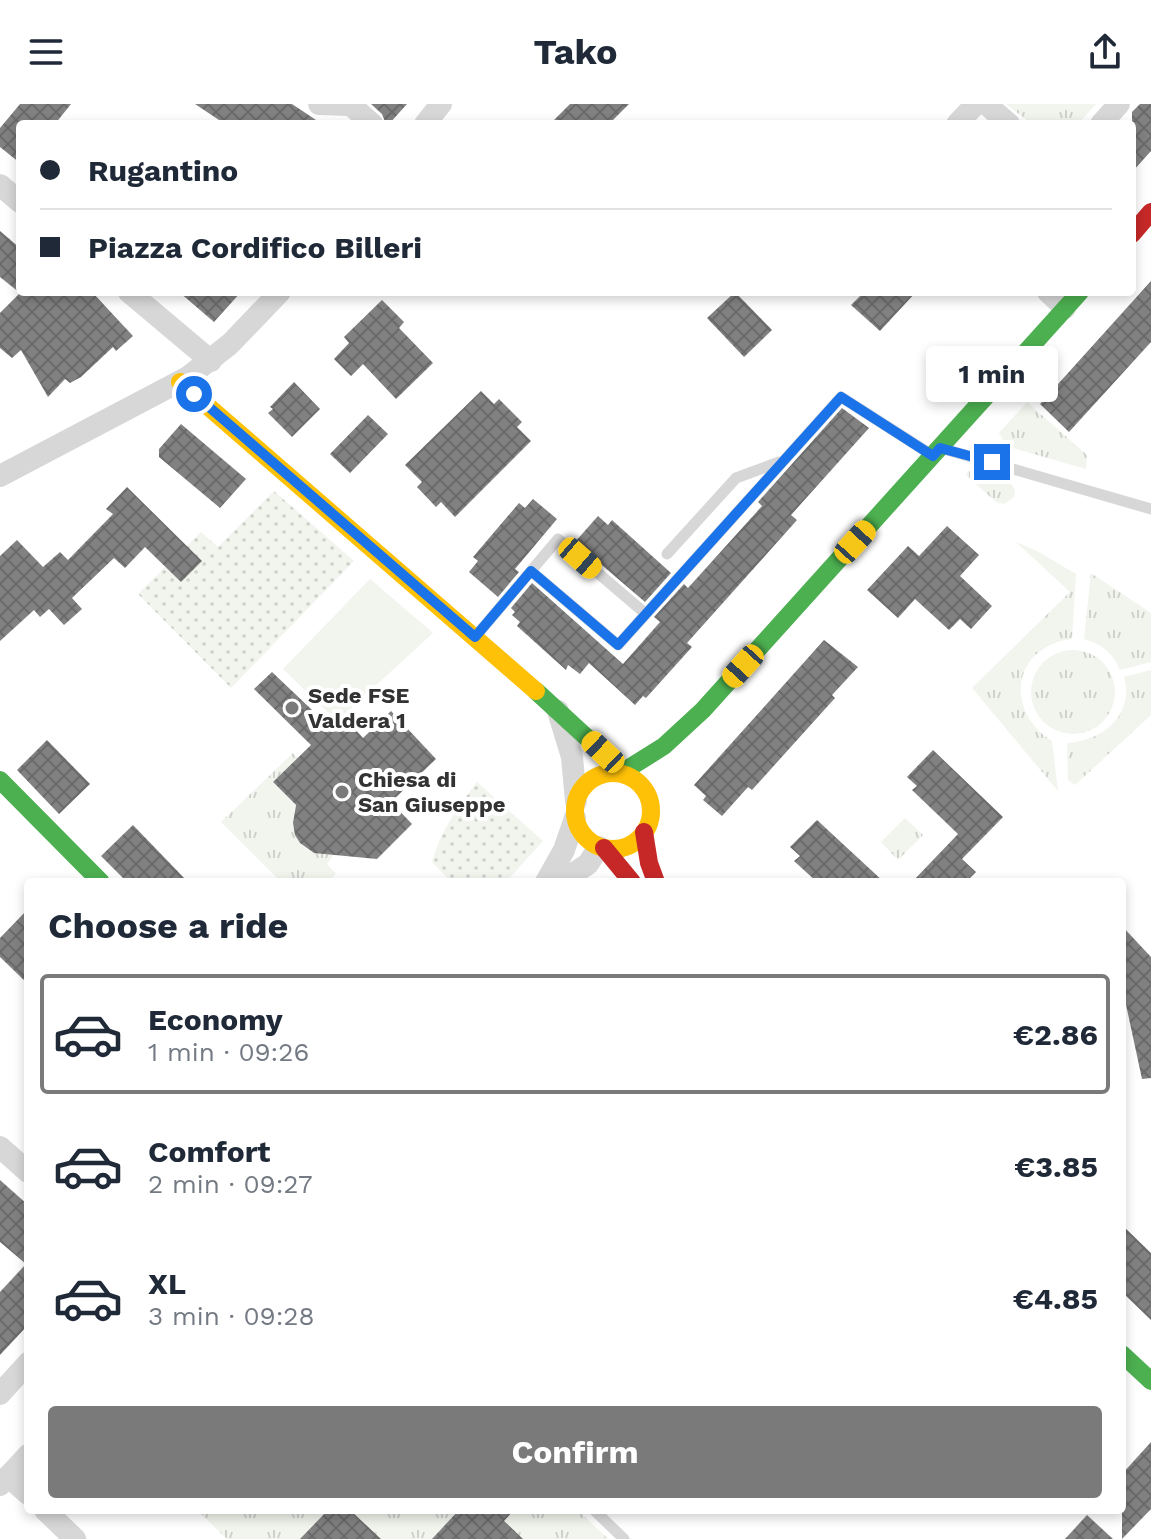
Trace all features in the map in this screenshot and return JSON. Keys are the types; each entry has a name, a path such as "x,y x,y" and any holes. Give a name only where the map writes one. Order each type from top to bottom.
{"street":[{"path":"319,104 351,105 368,120"},
{"path":"428,120 441,104"},
{"path":"961,120 976,104"},
{"path":"986,104 1004,120"},
{"path":"1105,120 1119,104"},
{"path":"0,185 16,199"},
{"path":"1136,229 1151,212"},
{"path":"134,296 211,361"},
{"path":"0,476 180,382 211,361 276,296"},
{"path":"647,794 674,748 703,710 1072,300"},
{"path":"180,382 558,710 610,759 620,773"},
{"path":"558,710 572,757 575,810 584,837 602,848 628,878"},
{"path":"620,773 664,746 703,710"},
{"path":"548,878 564,850 583,787 604,773 620,773 638,782 647,794 651,812 644,832 655,878"},
{"path":"0,780 97,878"},
{"path":"567,878 588,864 602,848 627,847 644,832"},
{"path":"0,1147 24,1168"},
{"path":"1126,1358 1151,1381"},
{"path":"0,1394 24,1367"},
{"path":"24,1459 4,1480 24,1492"},
{"path":"49,1514 75,1539"}],"lane":[{"path":"531,571 618,645 841,397 936,452 1151,509"},
{"path":"667,554 736,478 784,460"},
{"path":"475,637 558,539 646,614"},
{"path":"598,1514 624,1539"}],"green space":[{"path":"1006,104 1096,104 1082,120 1027,120"},
{"path":"1027,402 1087,455 1086,469 1006,446 999,433"},
{"path":"968,471 1009,481 1015,490 1014,497 1004,504 996,502 966,475"},
{"path":"274,491 354,561 231,688 138,594 201,532 218,547"},
{"path":"1016,542 1076,574 1072,639 1052,644 1037,654 1027,666 1022,681 1021,697 1026,713 1036,728 1052,741 1058,791 972,688 1070,592"},
{"path":"1091,573 1151,613 1151,662 1120,670 1106,650 1084,639"},
{"path":"370,579 433,633 337,721 283,669"},
{"path":"1073,650 1089,653 1103,662 1112,676 1115,692 1112,708 1103,722 1089,731 1073,734 1057,731 1043,722 1034,708 1031,692 1034,676 1043,662 1057,653"},
{"path":"1151,670 1151,715 1075,785 1068,780 1067,743 1092,737 1113,724 1125,703 1124,677"},
{"path":"293,753 298,758 273,783 295,805 295,834 301,845 314,853 338,849 327,864 336,874 332,878 277,878 221,822"},
{"path":"477,782 543,841 510,878 447,878 432,862 450,820"},
{"path":"905,818 923,835 898,860 881,842"},
{"path":"201,1514 582,1514 608,1539 227,1539"}],"building":[{"path":"20,104 71,104 58,120 16,120 16,160 0,147 0,128"},
{"path":"195,104 292,104 316,120 219,120"},
{"path":"371,104 407,104 393,120 384,120"},
{"path":"570,104 629,104 613,120 554,120"},
{"path":"1140,104 1151,104 1151,151 1136,168 1136,120 1132,120 1132,112"},
{"path":"0,231 16,245 16,290 0,277"},
{"path":"1151,281 1151,342 1069,432 1040,404"},
{"path":"17,296 96,296 133,336 116,351 113,347 81,377 70,383 65,379 48,397 21,350 12,358 0,348 0,313"},
{"path":"184,296 237,296 214,322"},
{"path":"731,296 739,296 772,330 744,357 707,318"},
{"path":"860,296 912,296 880,331 851,305"},
{"path":"382,300 404,322 399,328 433,363 396,399 363,364 351,376 334,359 349,343 344,337"},
{"path":"294,382 320,409 292,437 268,413"},
{"path":"481,391 494,404 499,399 522,422 517,427 531,441 455,517 441,502 436,507 417,487 422,482 405,465"},
{"path":"842,408 869,428 791,515 797,520 687,643 692,647 646,698 643,696 635,705 589,663 580,674 568,665 566,670 517,626 520,622 512,615 515,612 511,608 532,583 623,664 660,622 654,617 684,584 688,588 762,506 758,502"},
{"path":"368,415 388,434 350,473 330,454"},
{"path":"181,424 246,479 220,508 159,457 159,449"},
{"path":"127,487 202,561 181,582 145,547 125,568 114,558 72,598 82,609 64,625 49,609 40,617 34,610 0,641 0,556 17,540 43,567 60,552 68,560 113,514 106,509"},
{"path":"533,499 557,519 515,569 519,572 498,597 469,572 478,561 473,557 519,503 525,508"},
{"path":"598,516 608,525 612,520 671,573 645,602 575,542"},
{"path":"947,526 979,555 960,576 992,606 971,629 960,619 949,630 915,599 898,618 867,590 908,546 919,556"},
{"path":"824,640 858,667 832,695 835,698 752,790 748,787 722,816 703,800 706,796 694,785"},
{"name":"Chiesa di San Giuseppe","path":"272,672 330,727 345,718 363,738 391,711 436,759 391,802 412,824 377,859 314,853 295,835 296,805 273,782 311,745 254,689"},
{"path":"47,740 90,784 59,814 17,770"},
{"path":"933,750 1003,817 962,859 976,872 970,878 916,878 958,834 912,790 917,786 907,777"},
{"path":"817,820 880,878 813,878 794,861 800,856 790,847"},
{"path":"133,825 184,878 123,878 101,856"},
{"path":"24,913 24,980 0,957 0,938"},
{"path":"1126,930 1151,957 1151,1078 1142,1079 1126,1005"},
{"path":"0,1180 24,1201 24,1262 0,1242"},
{"path":"1126,1229 1151,1253 1151,1320 1126,1296"},
{"path":"24,1266 24,1329 0,1355 0,1292"},
{"path":"1151,1442 1151,1509 1122,1539 1122,1514 1126,1514 1126,1470"},
{"path":"324,1514 354,1514 381,1539 300,1539"},
{"path":"455,1514 510,1514 504,1521 523,1539 432,1539"},
{"path":"1087,1515 1113,1539 1065,1539"}],"traffic: fast":[{"path":"621,773 664,746 703,710 1076,296"},
{"path":"536,691 610,759 618,773"},
{"path":"0,780 97,878"},
{"path":"1126,1358 1151,1381"}],"traffic: slow":[{"path":"180,382 536,691"},
{"path":"606,773 620,773 634,779 645,790 651,811 648,826 640,838 620,849 606,849 592,843 581,832 575,818 575,804 581,790 592,779 606,773"}],"traffic: jam":[{"path":"1136,229 1151,212"},
{"path":"644,832 655,878"},
{"path":"604,848 629,878"}],"place":[{"name":"Sede FSE Valdera 1","path":"292,708"},
{"name":"Chiesa di San Giuseppe","path":"342,792"}],"route":[{"path":"194,394 475,637 531,571 618,645 841,397 933,456 940,448 992,462"}]}
